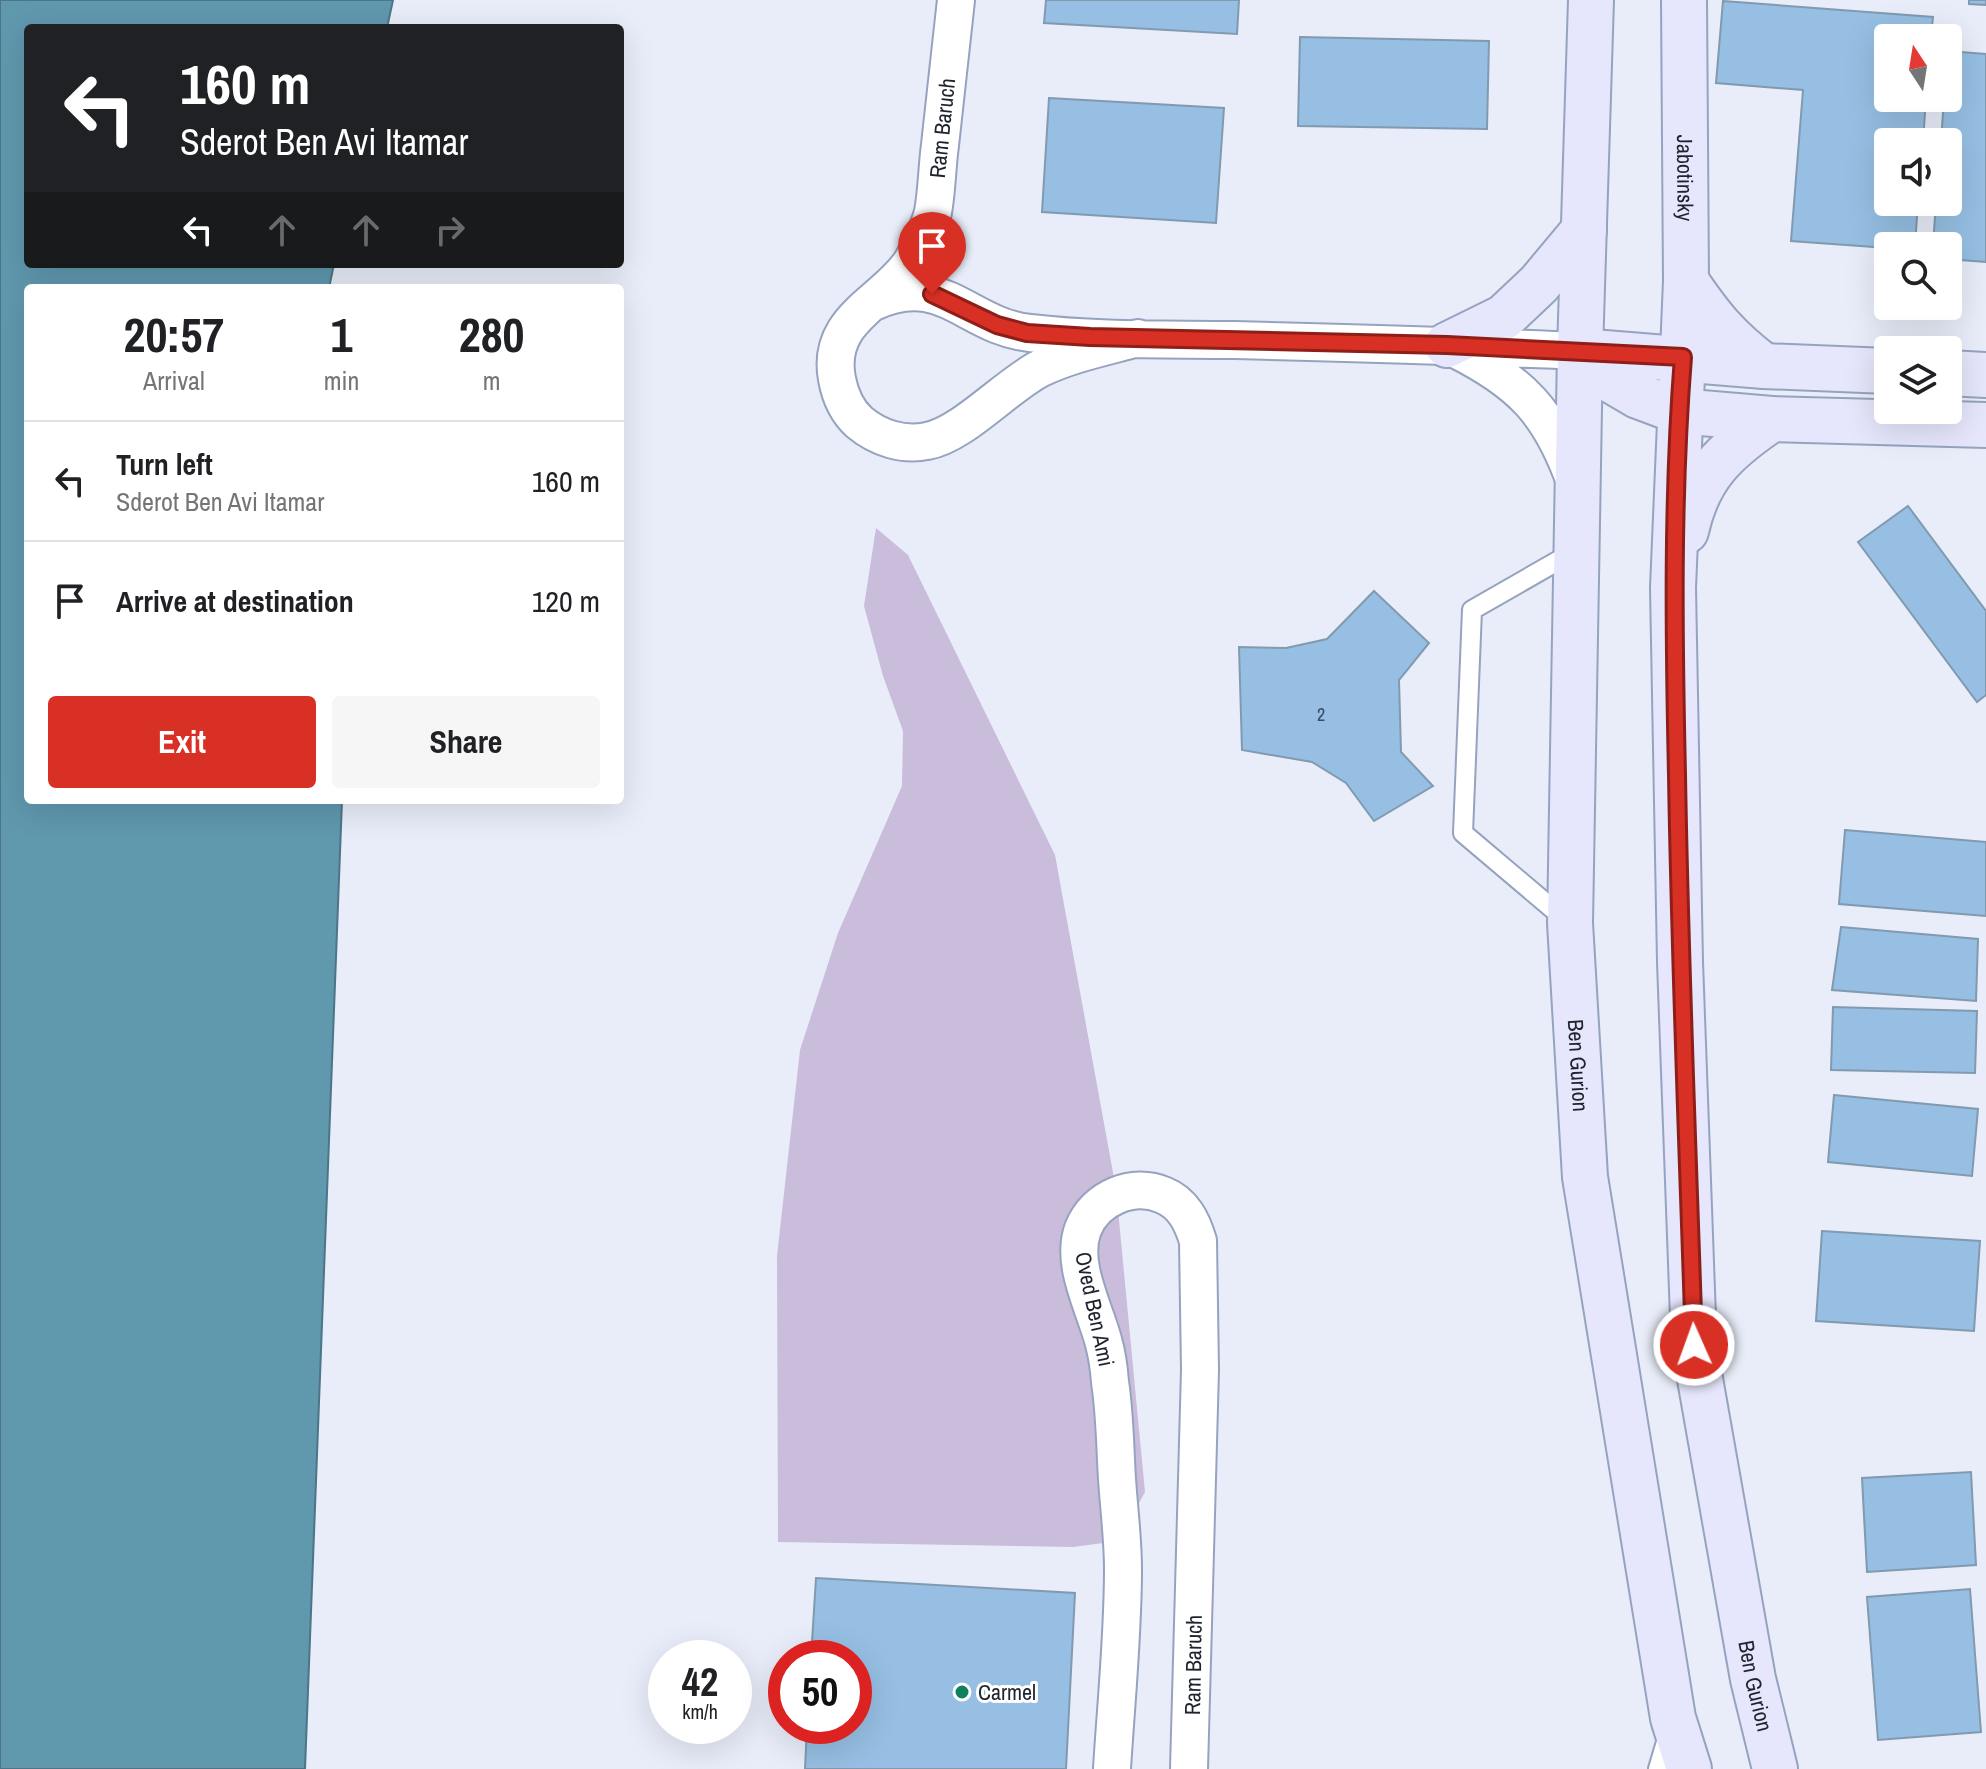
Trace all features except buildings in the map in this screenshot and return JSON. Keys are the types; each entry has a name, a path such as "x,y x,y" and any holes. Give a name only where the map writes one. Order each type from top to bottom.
{"main road":[{"path":"1591,0 1580,351 1609,379 1638,396 1678,411 1772,419 1986,425"},
{"name":"Jabotinsky","path":"1683,357 1686,281 1684,0"},
{"path":"1447,345 1504,317 1539,284 1584,230"},
{"path":"1686,281 1709,316 1764,366"},
{"path":"1580,351 1764,366 1874,370"},
{"name":"Ben Gurion","path":"1580,351 1570,923 1585,1177 1673,1718 1689,1769"},
{"name":"Ben Gurion","path":"1683,357 1678,411 1673,588 1680,962 1694,1345 1753,1679 1775,1769"},
{"path":"1962,374 1986,375"},
{"path":"1673,588 1692,502 1722,459 1739,442 1772,419"}],"street":[{"name":"Ram Baruch","path":"956,0 932,214 909,267 850,322 839,345 835,370 841,396 855,418 875,434 909,442 936,439 1039,369 1138,338"},
{"path":"869,304 889,295 910,291 932,294 997,325 1027,333 1580,351"},
{"path":"1447,345 1514,386 1539,411 1561,445 1579,494"},
{"name":"Oved Ben Ami","path":"1112,1769 1123,1566 1111,1384 1104,1344 1081,1267 1079,1248 1083,1229 1093,1212 1107,1199 1126,1191 1145,1190 1164,1195 1180,1206 1193,1222 1198,1241 1200,1370 1196,1561"},
{"name":"Ram Baruch","path":"1189,1769 1196,1561"}],"lane":[{"path":"1570,923 1463,833 1472,610 1578,549"},
{"path":"1658,1769 1673,1718"}],"shaded area":[{"path":"876,528 908,555 1055,855 1116,1189 1145,1492 1118,1541 1073,1547 778,1542 777,1256 800,1050 838,933 902,786 903,731 883,676 864,606"}],"water":[{"path":"0,0 393,0 388,24 24,24 24,268 333,268 330,284 24,284 24,804 342,804 305,1769 0,1769"}],"place":[{"name":"Carmel","path":"962,1692"}],"route":[{"path":"932,294 997,325 1027,333 1447,345 1683,357 1678,411 1673,588 1680,962 1694,1345"}]}
